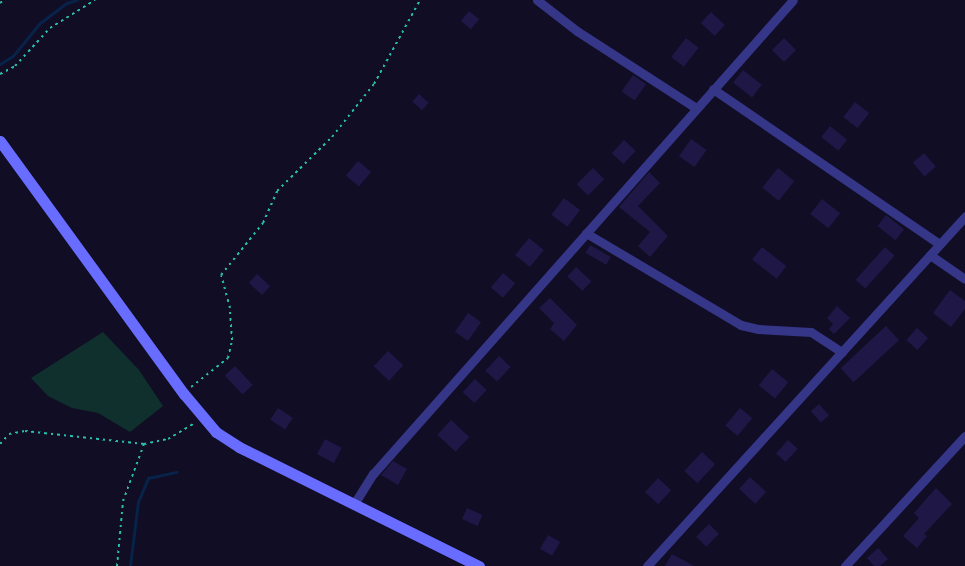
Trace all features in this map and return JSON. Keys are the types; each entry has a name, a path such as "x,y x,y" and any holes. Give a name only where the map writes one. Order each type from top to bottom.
{"main road":[{"path":"0,141 184,394 216,432 239,447 479,566"}],"street":[{"path":"537,0 577,31 696,108"},
{"path":"354,504 373,474 713,88 793,0"},
{"path":"713,88 939,244"},
{"path":"647,566 965,216"},
{"path":"586,233 741,325 759,329 811,332 842,352"},
{"path":"930,255 965,279"},
{"path":"845,566 965,436"}],"path":[{"path":"0,4 4,0"},
{"path":"0,74 15,66 50,28 95,0"},
{"path":"184,394 228,358 232,340 230,308 221,275 263,223 277,191 332,137 374,84 420,0"},
{"path":"0,444 9,434 25,431 144,444 168,439 186,431 202,417"},
{"path":"117,566 123,502 144,444"}],"green space":[{"path":"103,332 139,370 163,406 130,432 98,413 72,408 48,396 31,378"}],"building":[{"path":"469,11 479,19 471,29 461,21"},
{"path":"711,12 725,25 715,36 701,23"},
{"path":"686,38 699,48 684,67 671,57"},
{"path":"784,38 796,50 784,62 772,50"},
{"path":"743,70 762,85 752,97 733,83"},
{"path":"633,75 646,84 635,101 622,91"},
{"path":"419,94 429,103 422,110 412,101"},
{"path":"855,102 869,113 857,128 843,117"},
{"path":"830,126 847,140 838,151 821,137"},
{"path":"691,139 707,150 695,167 679,156"},
{"path":"624,140 636,151 623,164 612,153"},
{"path":"924,153 936,167 924,176 913,163"},
{"path":"358,161 371,172 359,186 346,176"},
{"path":"593,168 604,179 588,196 577,184"},
{"path":"778,168 794,181 779,201 762,187"},
{"path":"649,172 660,183 638,206 668,236 650,257 638,246 650,232 619,207"},
{"path":"564,198 580,210 567,227 551,215"},
{"path":"822,199 840,213 828,228 810,214"},
{"path":"886,215 904,229 896,240 877,226"},
{"path":"529,238 544,250 530,267 515,255"},
{"path":"590,245 611,257 606,265 586,253"},
{"path":"762,247 786,266 777,279 752,260"},
{"path":"885,247 895,256 865,288 856,280"},
{"path":"576,267 591,281 582,291 567,277"},
{"path":"503,273 515,283 503,298 491,288"},
{"path":"257,274 270,286 262,295 249,283"},
{"path":"950,290 965,301 965,309 951,327 933,313"},
{"path":"550,298 577,325 564,341 550,329 554,323 539,308"},
{"path":"837,306 850,318 834,334 829,329 833,324 827,318"},
{"path":"468,313 481,322 468,341 455,332"},
{"path":"886,326 899,340 854,382 841,368"},
{"path":"917,328 928,338 917,350 906,340"},
{"path":"388,351 403,365 389,381 374,366"},
{"path":"499,356 511,367 497,382 485,371"},
{"path":"235,366 253,385 242,395 225,376"},
{"path":"772,369 788,382 775,399 759,385"},
{"path":"475,379 487,390 474,403 463,392"},
{"path":"819,404 829,415 821,423 811,411"},
{"path":"278,408 293,418 285,430 270,420"},
{"path":"740,408 752,418 737,436 725,426"},
{"path":"451,420 469,437 456,452 437,435"},
{"path":"325,439 342,448 334,463 317,454"},
{"path":"788,440 798,449 786,462 776,453"},
{"path":"702,452 715,464 697,483 684,471"},
{"path":"393,461 407,469 398,485 381,475"},
{"path":"750,477 766,492 755,504 739,489"},
{"path":"658,478 671,490 658,504 645,492"},
{"path":"936,488 952,504 924,534 927,536 917,548 903,536 919,518 914,513"},
{"path":"467,508 483,515 478,526 462,519"},
{"path":"709,524 719,534 706,547 696,537"},
{"path":"548,535 560,542 552,556 540,549"},
{"path":"878,548 888,559 880,566 874,566 867,558"},
{"path":"672,554 694,566 665,566"}],"waterway":[{"path":"0,64 13,56 40,23 67,3 77,0"},
{"path":"130,566 138,502 148,478 176,472"}]}
